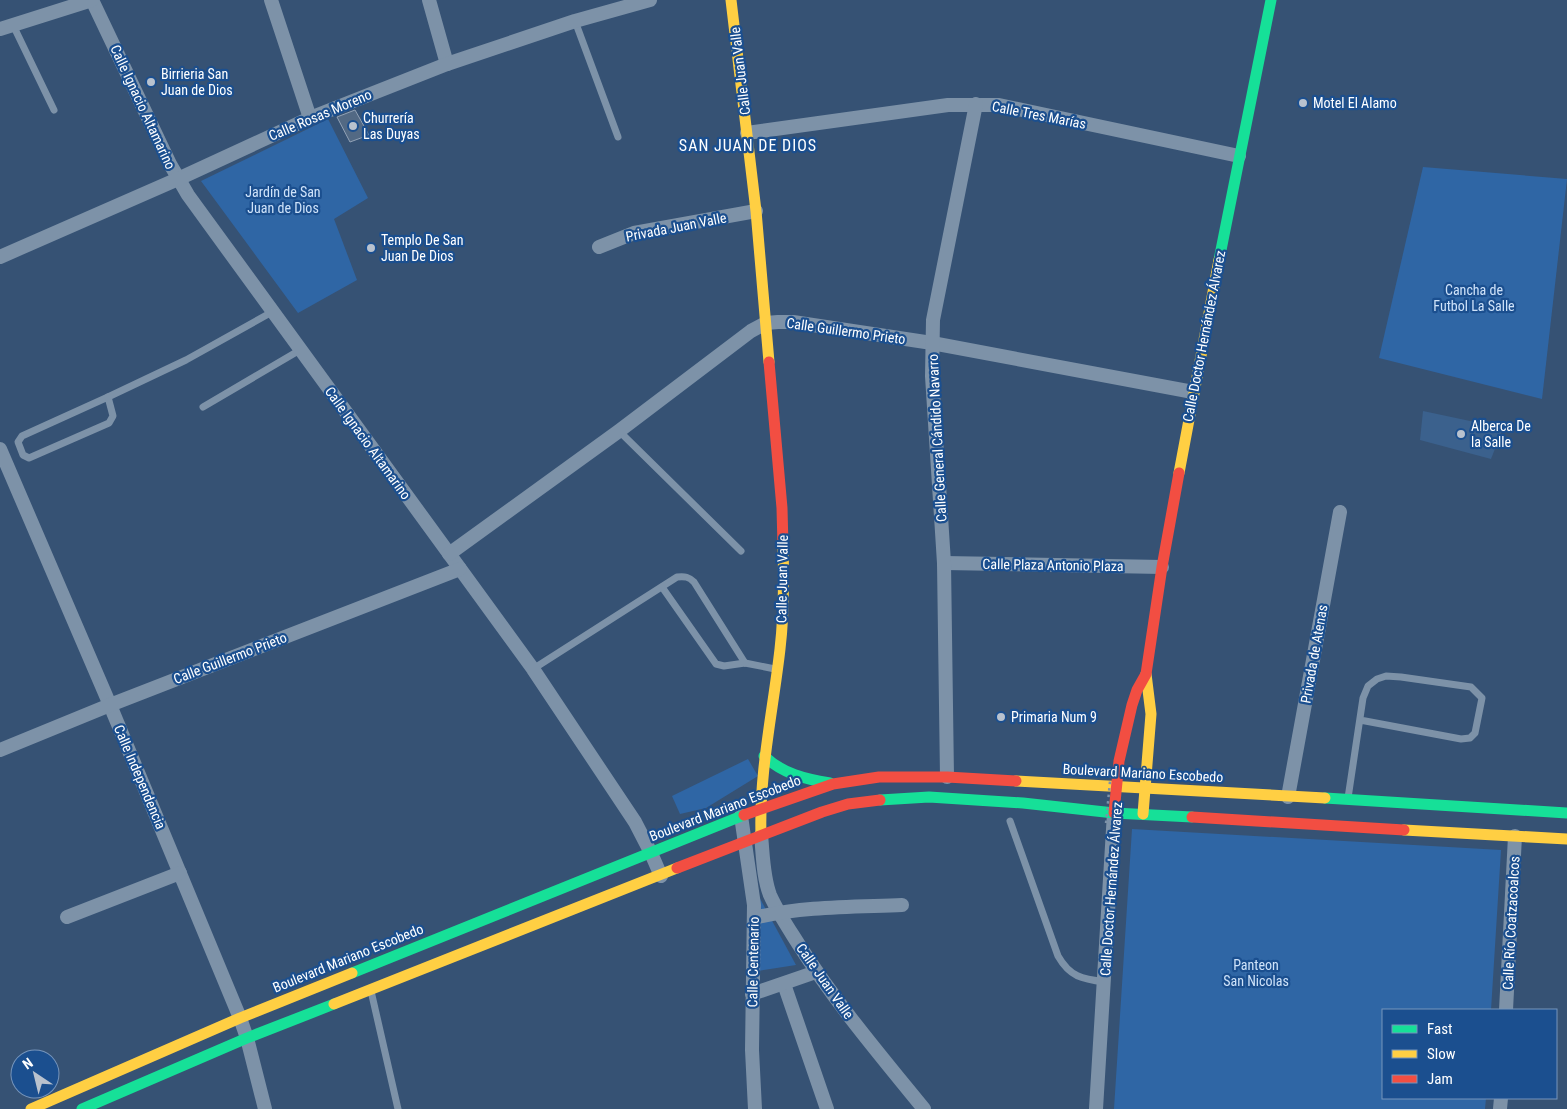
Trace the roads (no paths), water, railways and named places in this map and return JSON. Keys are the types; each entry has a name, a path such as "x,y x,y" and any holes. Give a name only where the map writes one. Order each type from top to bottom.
{"main road":[{"name":"Calle Juan Valle","path":"731,0 756,211 782,508 784,582 780,648 764,756 760,808 761,835"},
{"name":"Calle Doctor Hernández Álvarez","path":"1143,814 1151,714 1146,674 1162,567 1193,392 1271,0"},
{"name":"Calle Doctor Hernández Álvarez","path":"1110,818 1118,786 1119,761 1128,720 1137,690 1146,674"},
{"path":"764,756 774,766 786,773 808,780 833,784"},
{"name":"Boulevard Mariano Escobedo","path":"31,1109 240,1018 760,808 833,784 879,777 947,777 1567,813"},
{"path":"82,1109 111,1103 247,1038 761,835 848,804 875,800 929,797 1024,803 1110,818 1143,814 1567,839"}],"street":[{"path":"6,27 92,0"},
{"name":"Calle Ignacio Altamarino","path":"92,0 178,179 272,312 533,669 635,822 661,876"},
{"path":"271,0 310,118"},
{"path":"429,0 447,64"},
{"name":"Calle Rosas Moreno","path":"0,257 178,179 310,118 447,64 575,21 650,0"},
{"name":"Calle General Cándido Navarro","path":"947,777 944,563 932,376 932,343 934,320 976,104"},
{"name":"Calle Tres Marías","path":"747,133 948,105 999,105 1239,156"},
{"name":"Privada Juan Valle","path":"599,247 634,233 756,211"},
{"name":"Calle Guillermo Prieto","path":"449,554 619,431 730,346 766,323 793,322 932,343 1193,392"},
{"name":"Calle Independencia","path":"0,449 110,705 240,1018 265,1109"},
{"name":"Privada de Atenas","path":"1288,797 1340,512"},
{"name":"Calle Plaza Antonio Plaza","path":"944,563 1162,567"},
{"name":"Calle Guillermo Prieto","path":"0,750 110,705 460,569"},
{"name":"Calle Centenario","path":"741,816 753,898 754,918 752,994 754,1109"},
{"name":"Calle Doctor Hernández Álvarez","path":"1096,1109 1105,982 1110,818"},
{"name":"Calle Juan Valle","path":"761,835 764,871 770,894 779,912 816,972 851,1019 924,1109"},
{"name":"Calle Río Coatzacoalcos","path":"1506,1009 1516,836"},
{"path":"67,916 180,873"},
{"path":"754,918 779,912 801,910 902,905"},
{"path":"752,994 816,972"},
{"path":"784,984 827,1109"}],"lane":[{"path":"575,21 618,137"},
{"path":"6,27 54,110"},
{"path":"108,397 113,416 109,423 29,458 24,455 18,442 22,436 186,360 272,312"},
{"path":"203,407 300,350"},
{"path":"619,431 741,551"},
{"path":"533,669 677,577 689,577 694,582 745,663"},
{"path":"662,586 716,664 724,666 745,663 777,669"},
{"path":"1348,800 1360,720 1364,698 1368,686 1377,679 1386,676 1401,677 1471,687 1482,698 1475,733 1470,738 1360,720"},
{"path":"1010,821 1058,956 1065,968 1082,979 1105,982"},
{"path":"371,990 398,1109"}],"place":[{"name":"Birrieria San Juan de Dios","path":"151,82"},
{"name":"Motel El Alamo","path":"1303,103"},
{"name":"Churrería Las Duyas","path":"353,126"},
{"name":"Templo De San Juan De Dios","path":"371,248"},
{"name":"Alberca De la Salle","path":"1461,434"},
{"name":"Primaria Num 9","path":"1001,717"}],"district":[{"name":"SAN JUAN DE DIOS","path":"748,145"}],"park label":[{"name":"Jardín de San Juan de Dios","path":"283,200"},
{"name":"Cancha de Futbol La Salle","path":"1474,298"},
{"name":"Panteon San Nicolas","path":"1256,974"}]}
